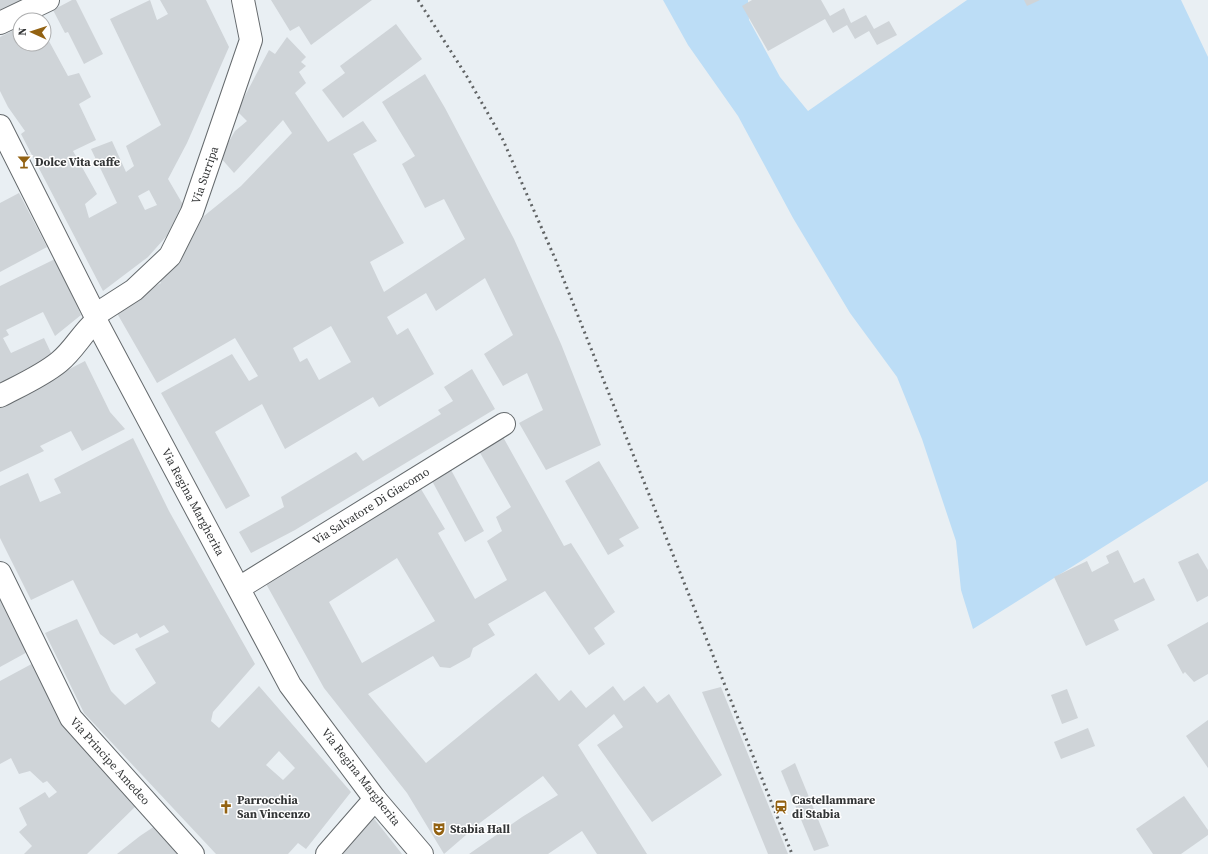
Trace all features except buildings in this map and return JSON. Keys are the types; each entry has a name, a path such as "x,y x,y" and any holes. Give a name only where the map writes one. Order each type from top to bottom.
{"street":[{"path":"0,23 48,0"},
{"name":"Via Surripa","path":"0,396 59,363 76,345 95,318 134,290 170,256 192,212 251,40 243,0"},
{"name":"Via Regina Margherita","path":"0,126 95,318 290,685 375,798 422,854"},
{"name":"Via Salvatore Di Giacomo","path":"239,588 504,424"},
{"name":"Via Principe Amedeo","path":"0,573 70,718 193,854"},
{"path":"326,854 375,798"}],"shaded area":[{"path":"663,0 748,0 749,20 780,77 808,111 967,0 1181,0 1208,57 1208,481 973,629 961,590 956,541 922,439 897,377 850,313 793,218 738,116 688,45"}],"railway":[{"path":"418,0 466,75 503,140 557,263 792,854"}],"place":[{"name":"Dolce Vita caffe","path":"24,162"},
{"name":"Parrocchia San Vincenzo","path":"226,807"},
{"name":"Castellammare di Stabia","path":"781,807"},
{"name":"Stabia Hall","path":"439,829"}]}
